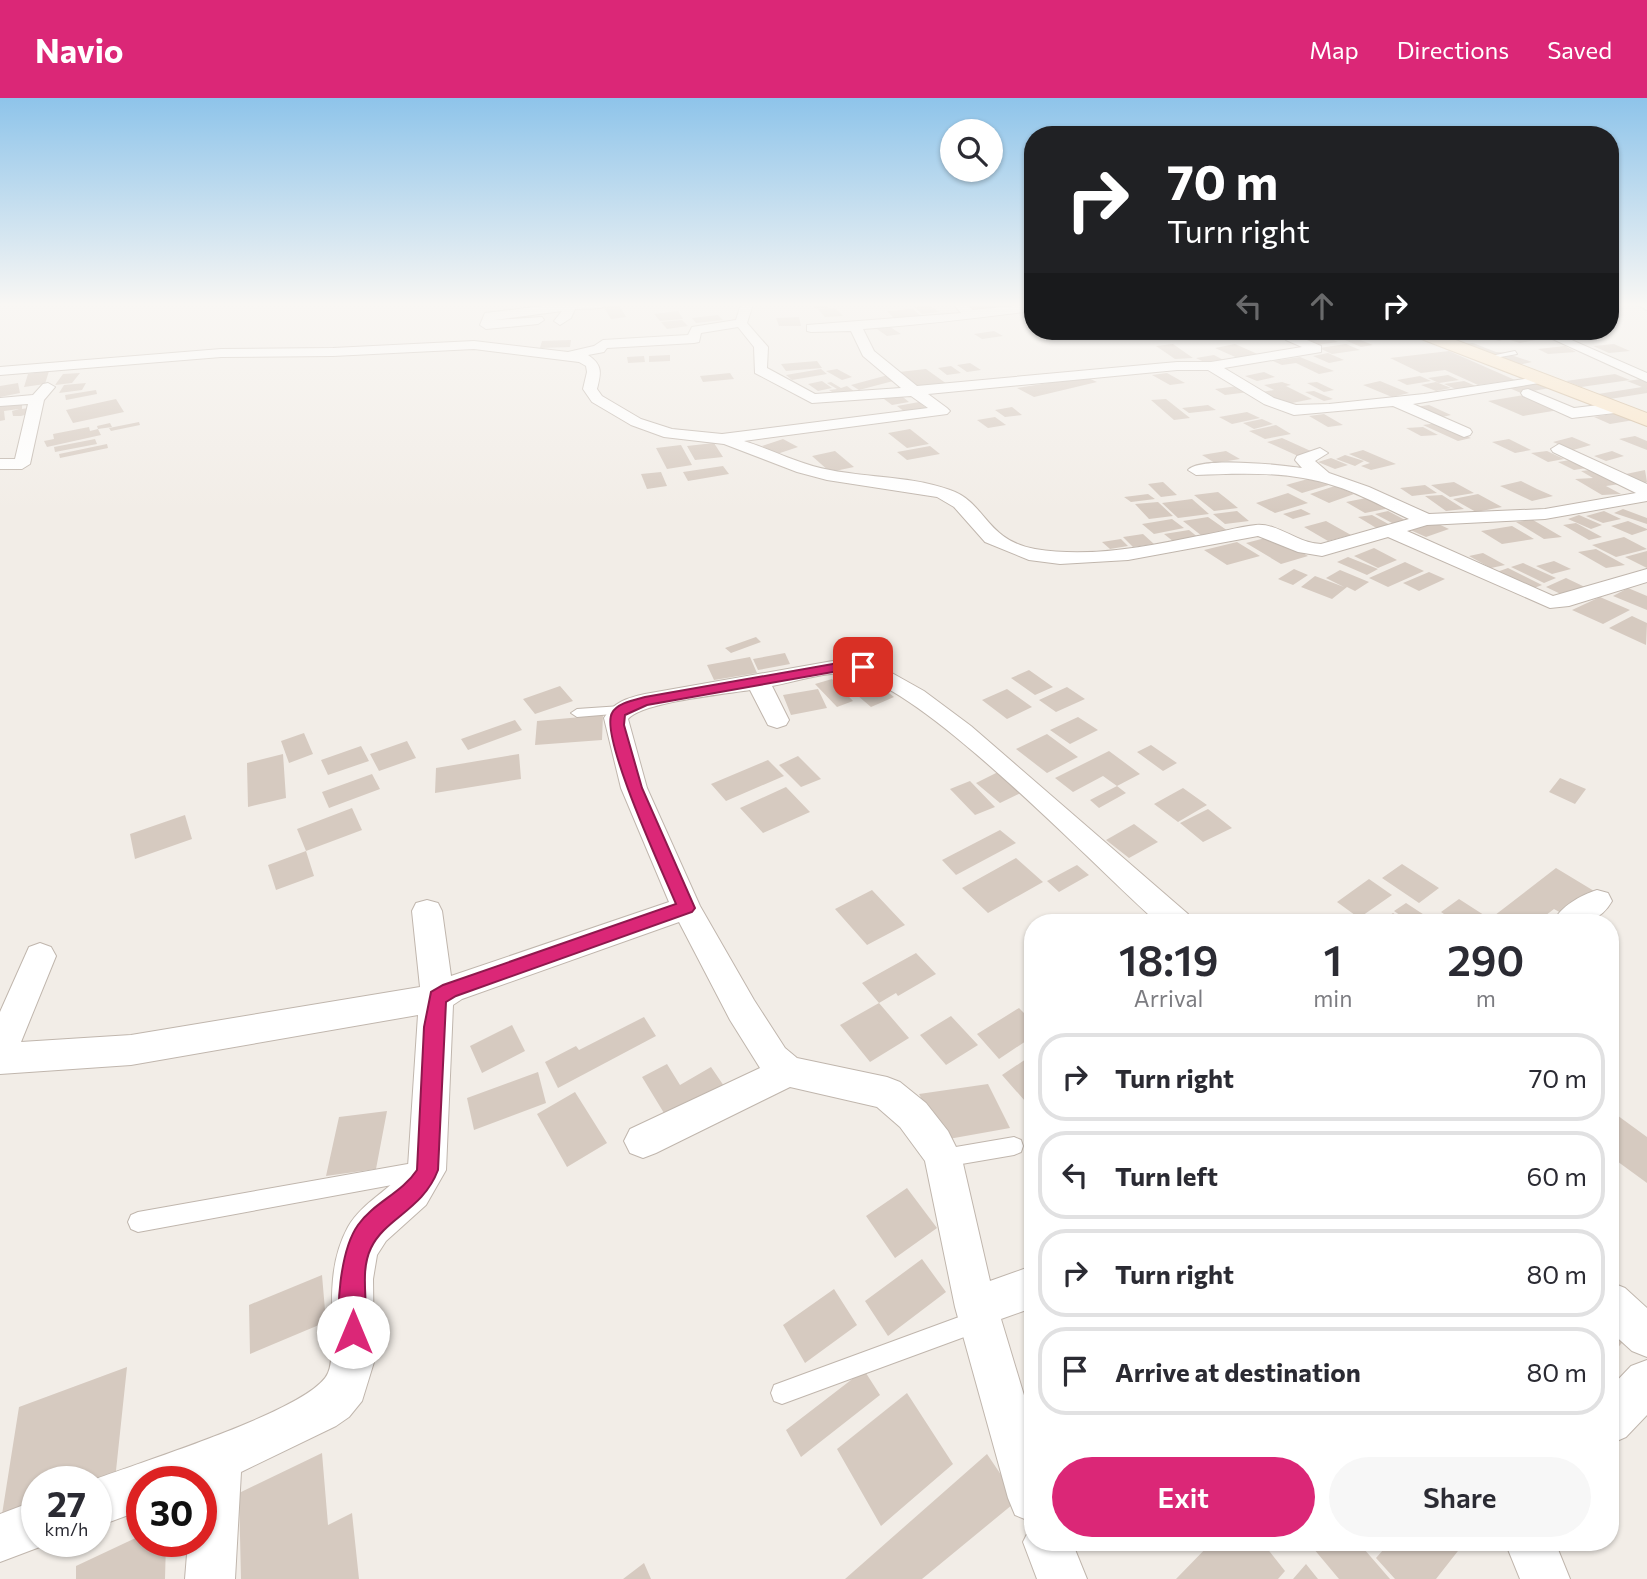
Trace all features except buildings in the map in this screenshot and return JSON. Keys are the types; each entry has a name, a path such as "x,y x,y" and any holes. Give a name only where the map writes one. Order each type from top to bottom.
{"main road":[{"path":"1510,373 1533,386 1609,405 1647,420"}],"street":[{"path":"0,464 22,464 37,399 61,373"},
{"path":"594,373 590,389 597,399 624,416 670,434 722,439 942,411 892,373"},
{"path":"767,373 791,384 840,424"},
{"path":"812,399 1102,373"},
{"path":"1223,373 1269,401 1294,410 1329,410 1533,386"},
{"path":"1609,405 1636,397"},
{"path":"0,402 37,399"},
{"path":"1396,402 1464,432"},
{"path":"1284,425 1294,410"},
{"path":"722,439 827,475 909,485 951,496 967,506 977,526 986,535 1001,544 1049,556 1114,556 1258,530 1273,533 1307,550 1322,550 1426,520 1545,514 1647,496"},
{"path":"1559,449 1647,491"},
{"path":"1320,453 1303,460 1323,477"},
{"path":"1196,470 1264,469 1323,477 1343,482 1426,520"},
{"path":"1390,531 1535,597 1550,601 1562,602 1647,575"},
{"path":"1024,1471 978,1314 943,1159 924,1127 887,1093 788,1071 773,1059 686,908 634,788 616,718 621,710 645,701 850,666 863,667 884,676 914,695 1023,781 1168,914"},
{"path":"758,682 777,720"},
{"path":"1579,914 1597,901"},
{"path":"0,1059 131,1050 438,998 450,990 686,908"},
{"path":"197,1466 331,1404 349,1380 353,1350 353,1277 357,1251 367,1232 411,1194 424,1179 427,1170 433,1027 438,998 427,911"},
{"path":"0,1052 40,956"},
{"path":"643,1141 788,1071"},
{"path":"978,1314 1024,1291"},
{"path":"1619,1311 1647,1336"},
{"path":"1619,1411 1647,1382"},
{"path":"210,1579 219,1458"},
{"path":"0,1538 21,1530"},
{"path":"1051,1551 1062,1579"},
{"path":"1534,1551 1545,1579"}],"lane":[{"path":"577,713 621,710"},
{"path":"943,1159 1014,1146"},
{"path":"138,1222 427,1170"},
{"path":"782,1394 978,1314"}],"route":[{"path":"353,1332 353,1277 357,1251 367,1232 411,1194 424,1179 427,1170 433,1027 438,998 450,990 686,908 634,788 617,725 616,718 621,710 645,701 844,666 863,667"}]}
